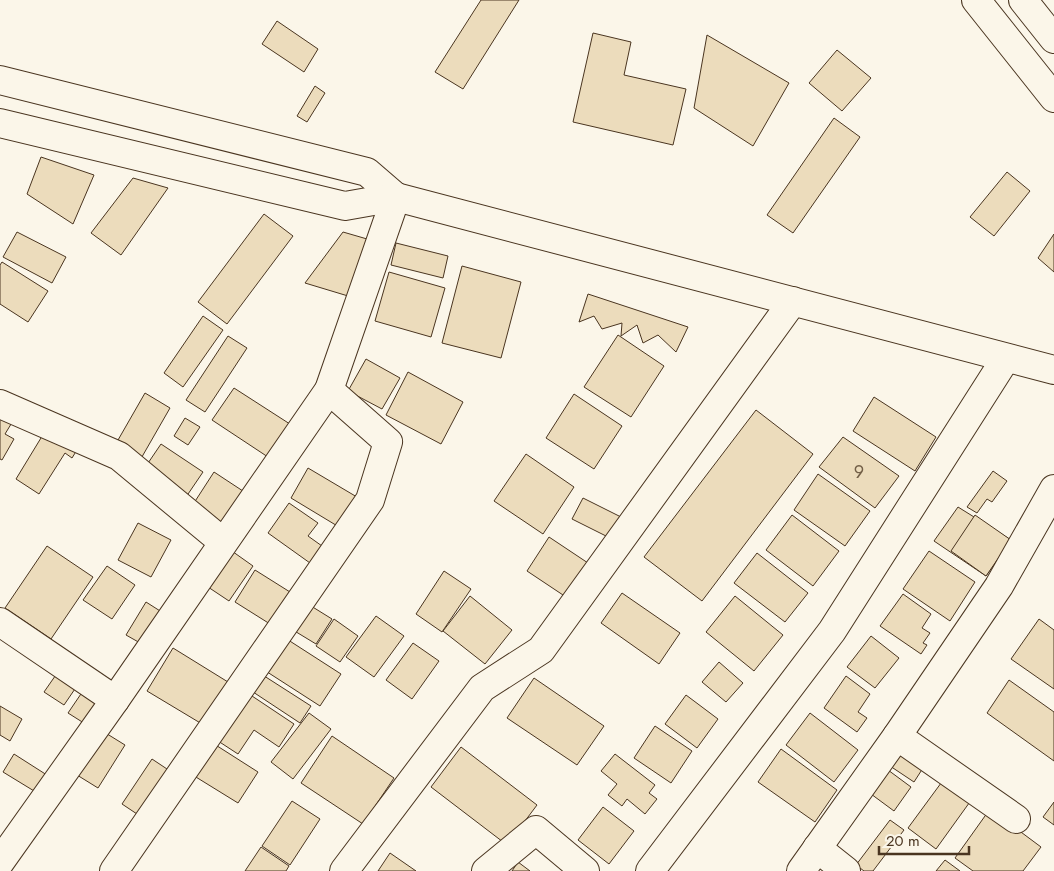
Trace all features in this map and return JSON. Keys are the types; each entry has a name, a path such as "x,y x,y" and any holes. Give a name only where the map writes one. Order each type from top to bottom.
{"street":[{"path":"976,0 1054,98"},
{"path":"1023,0 1054,39"},
{"path":"0,80 367,172 396,197"},
{"path":"0,123 345,206 396,197 1054,370"},
{"path":"0,862 115,700 329,390 396,197"},
{"path":"344,871 482,688 541,650 793,301"},
{"path":"650,871 832,631 1006,358"},
{"path":"114,871 370,500 388,442 329,390"},
{"path":"0,404 118,456 223,542"},
{"path":"801,871 897,736 999,586 1054,489"},
{"path":"0,622 115,700"},
{"path":"897,736 1016,819"},
{"path":"486,871 536,830 584,871"},
{"path":"817,848 846,871"}],"building":[{"path":"481,0 519,0 463,89 435,72"},
{"path":"277,21 318,49 304,72 262,44"},
{"path":"593,33 631,42 624,75 686,89 673,145 573,122"},
{"path":"707,35 789,83 753,146 694,108"},
{"path":"837,50 871,78 842,111 809,83"},
{"path":"315,86 325,93 307,122 297,116"},
{"path":"834,118 860,137 793,233 767,215"},
{"path":"41,157 94,175 73,224 27,194"},
{"path":"1007,172 1030,191 994,236 970,217"},
{"path":"133,178 168,188 121,255 91,233"},
{"path":"264,214 293,236 227,324 198,302"},
{"path":"17,232 66,257 52,283 3,257"},
{"path":"343,232 374,241 358,299 305,283"},
{"path":"1054,234 1054,272 1038,258"},
{"path":"396,243 448,256 443,278 391,265"},
{"path":"2,262 48,291 28,322 0,304 0,265"},
{"path":"462,266 521,282 501,358 442,343"},
{"path":"389,272 445,288 431,337 375,321"},
{"path":"588,294 688,327 676,352 658,335 643,343 637,325 621,336 622,323 602,329 594,316 579,322"},
{"path":"203,316 223,330 183,387 164,373"},
{"path":"618,335 664,366 631,417 584,387"},
{"path":"228,336 247,348 205,412 186,400"},
{"path":"366,359 400,378 382,409 348,391"},
{"path":"408,372 463,402 441,444 386,415"},
{"path":"234,388 293,426 271,459 212,420"},
{"path":"145,393 170,408 139,462 114,447"},
{"path":"574,394 622,426 594,469 546,438"},
{"path":"874,397 936,437 915,471 853,431"},
{"path":"0,406 16,416 5,434 14,439 2,460 0,459"},
{"path":"756,410 813,454 702,601 644,557"},
{"path":"185,418 200,427 188,445 174,436"},
{"path":"44,433 80,445 72,458 65,453 39,494 16,479"},
{"path":"843,437 899,476 875,508 819,467"},
{"path":"161,444 203,472 186,497 144,469"},
{"path":"526,454 574,487 543,534 494,501"},
{"path":"308,468 362,500 344,530 291,498"},
{"path":"993,471 1007,481 992,502 987,499 977,513 967,507"},
{"path":"214,472 249,495 227,529 192,506"},
{"path":"818,474 870,511 845,546 794,510"},
{"path":"583,498 627,520 616,541 572,519"},
{"path":"289,503 318,523 308,536 329,551 317,568 268,533"},
{"path":"958,507 1011,540 986,576 934,541"},
{"path":"792,515 839,551 813,586 766,550"},
{"path":"975,515 1011,540 986,576 951,551"},
{"path":"138,523 171,540 151,577 118,560"},
{"path":"549,537 591,565 569,599 527,571"},
{"path":"47,546 93,577 51,639 5,608"},
{"path":"229,549 253,566 229,601 205,585"},
{"path":"929,551 975,582 950,621 903,589"},
{"path":"757,553 808,593 785,622 734,583"},
{"path":"107,566 135,585 112,619 83,600"},
{"path":"255,570 290,592 270,624 235,602"},
{"path":"444,571 471,589 442,632 416,614"},
{"path":"622,593 680,633 659,664 601,623"},
{"path":"903,594 931,614 922,628 930,633 923,643 927,645 921,654 880,626"},
{"path":"470,596 512,630 485,664 443,631"},
{"path":"735,596 783,635 754,671 706,632"},
{"path":"303,601 332,619 316,644 288,627"},
{"path":"146,602 168,616 149,648 126,635"},
{"path":"376,616 404,636 374,677 346,657"},
{"path":"334,619 358,636 340,662 316,646"},
{"path":"1039,619 1054,630 1054,689 1011,659"},
{"path":"282,636 341,674 320,706 261,668"},
{"path":"871,636 899,658 875,688 847,667"},
{"path":"413,643 439,661 412,699 386,680"},
{"path":"173,648 228,682 202,724 147,691"},
{"path":"719,662 743,683 726,702 702,682"},
{"path":"60,669 79,683 64,705 44,692"},
{"path":"258,672 311,706 300,723 247,688"},
{"path":"846,676 870,694 858,712 867,718 857,732 824,708"},
{"path":"534,678 604,726 577,765 507,718"},
{"path":"1009,680 1054,712 1054,761 987,713"},
{"path":"85,688 103,700 87,725 68,713"},
{"path":"246,692 294,724 279,747 254,730 238,754 215,739"},
{"path":"686,695 718,719 697,748 665,724"},
{"path":"0,706 22,719 10,741 0,735"},
{"path":"309,713 331,729 293,779 271,762"},
{"path":"810,713 858,750 834,782 786,745"},
{"path":"655,726 692,751 671,783 634,758"},
{"path":"104,732 125,745 98,788 77,775"},
{"path":"332,736 394,778 363,824 301,783"},
{"path":"211,742 258,772 238,803 191,774"},
{"path":"461,747 537,805 507,845 431,787"},
{"path":"781,749 837,790 815,822 758,782"},
{"path":"899,752 923,768 914,782 890,766"},
{"path":"14,754 50,777 39,794 3,772"},
{"path":"615,754 655,785 649,793 657,799 645,814 627,799 622,806 608,795 617,784 601,771"},
{"path":"152,759 173,773 143,818 122,804"},
{"path":"888,770 911,787 894,811 871,794"},
{"path":"944,779 972,799 936,849 908,828"},
{"path":"292,801 320,819 290,865 262,846"},
{"path":"1054,802 1054,825 1043,817"},
{"path":"603,807 634,831 609,864 578,840"},
{"path":"990,809 1041,847 1023,871 973,871 955,858"},
{"path":"890,820 904,830 873,871 864,871 856,865"},
{"path":"261,847 289,866 286,871 245,871"},
{"path":"390,853 416,871 378,871"},
{"path":"945,860 960,871 936,871"},
{"path":"518,862 530,871 512,871"}]}
